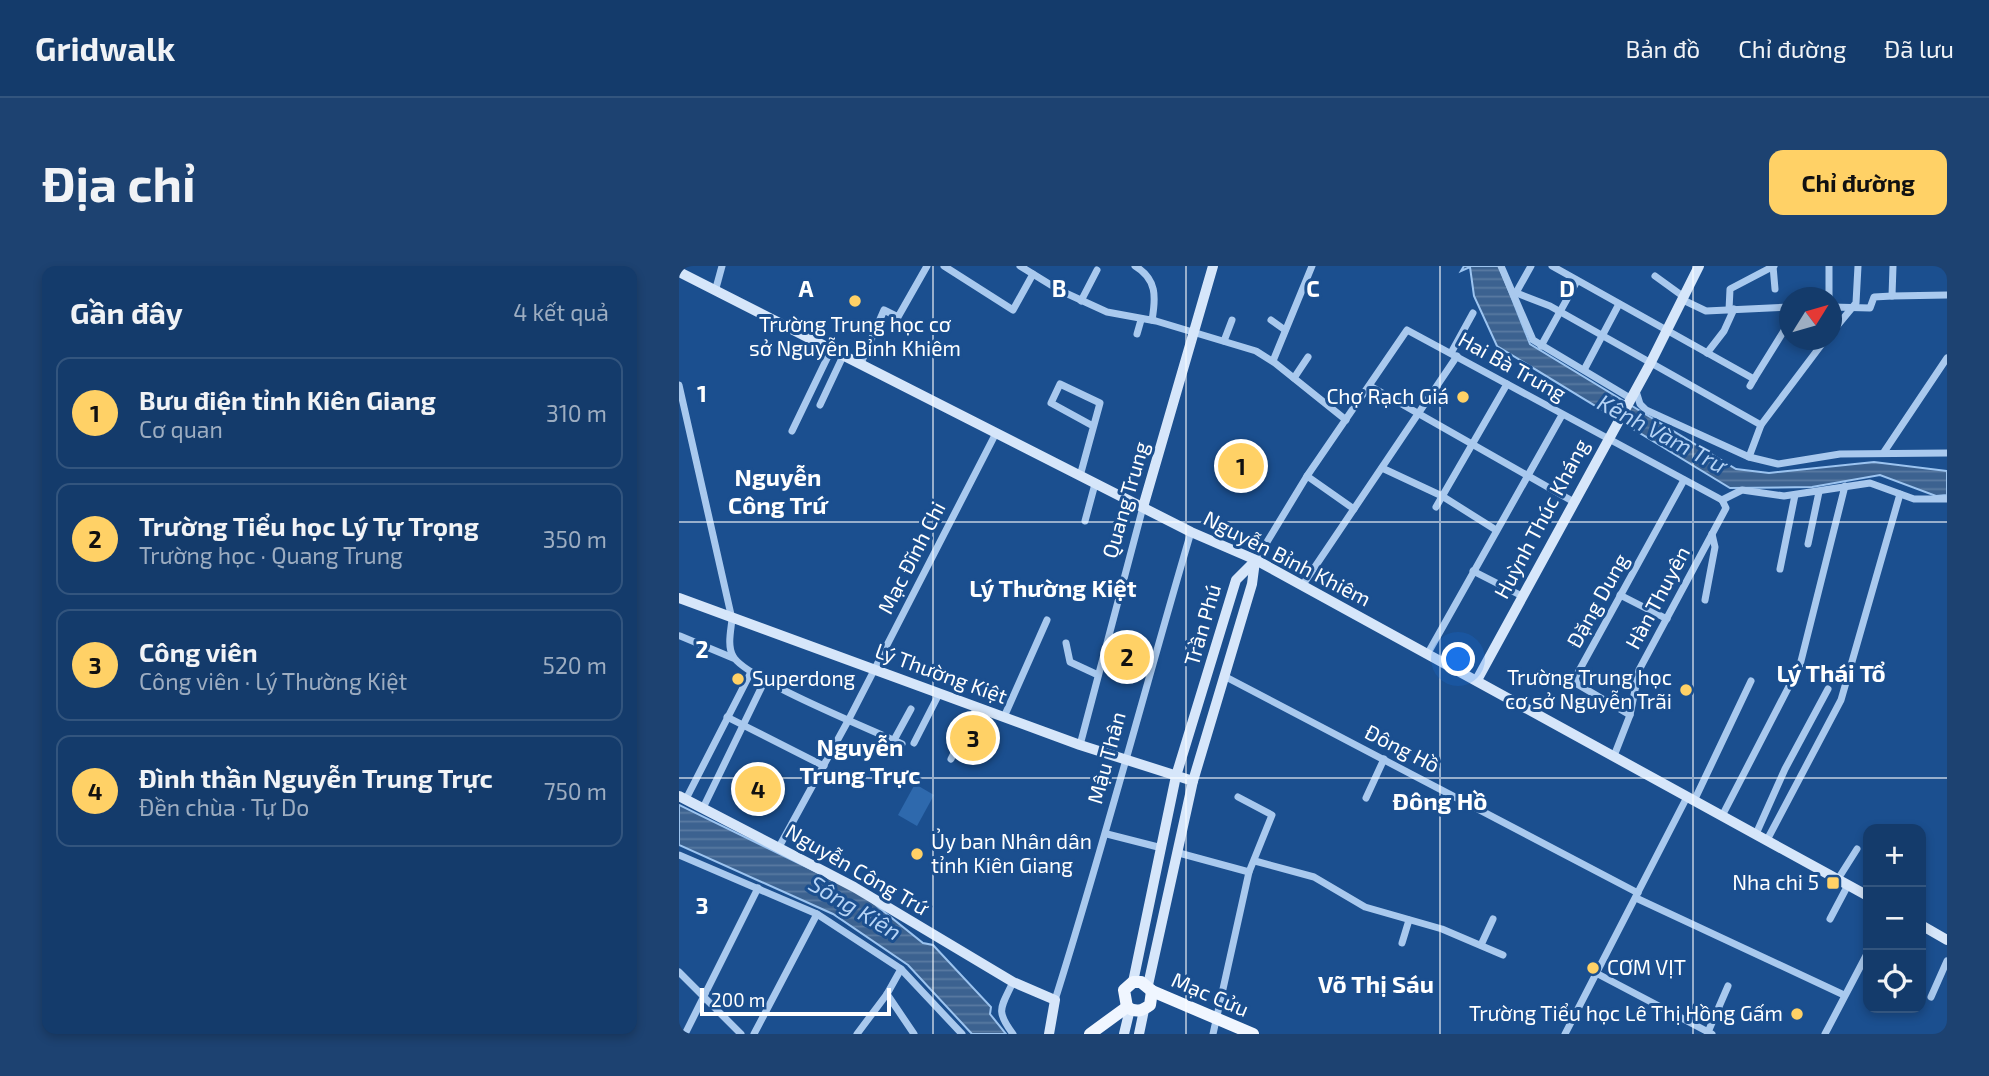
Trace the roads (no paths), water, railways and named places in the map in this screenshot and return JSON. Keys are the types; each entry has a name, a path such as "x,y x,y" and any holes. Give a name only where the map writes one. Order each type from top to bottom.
{"main road":[{"name":"Quang Trung","path":"1143,507 1213,266"},
{"name":"Huỳnh Thúc Kháng","path":"1477,680 1609,434 1668,331 1684,299 1695,267"},
{"name":"Nguyễn Bỉnh Khiêm","path":"679,272 716,288 1191,532 1256,560 1863,893"},
{"name":"Trần Phú","path":"1139,1034 1144,1010 1150,1005 1150,988 1193,781 1252,584 1256,560"},
{"name":"Trần Phú","path":"1123,1034 1128,1008 1123,996 1133,982 1176,776 1236,580 1256,560"},
{"name":"Lý Thường Kiệt","path":"679,598 1080,745 1193,781"},
{"path":"1204,687 1219,692"},
{"name":"Nguyễn Công Trứ","path":"683,798 779,846 1013,982 1055,1000"},
{"path":"1162,848 1179,853"},
{"path":"1926,928 1947,940"},
{"path":"1133,982 1150,988"},
{"name":"Mạc Cửu","path":"1150,988 1252,1034"},
{"name":"Mậu Thân","path":"1049,1034 1055,1000"},
{"path":"1090,1034 1128,1008 1144,1010"}],"street":[{"path":"716,288 722,266"},
{"path":"861,363 884,310 898,317 927,266"},
{"path":"944,266 1013,310 1033,274"},
{"path":"1020,266 1081,301 1141,320 1152,320 1194,331 1273,361 1346,420"},
{"path":"1135,266 1145,272 1155,291 1152,320"},
{"path":"1273,361 1312,266"},
{"path":"1501,266 1515,291 1531,337 1541,346 1637,399 1646,410 1749,457 1778,464 1840,454 1947,453"},
{"path":"1515,291 1531,266"},
{"path":"1552,266 1707,353 1752,383 1779,339"},
{"path":"1707,353 1727,326 1732,310 1731,288 1774,266 1775,289"},
{"path":"1829,266 1829,287"},
{"path":"1842,320 1854,306 1858,266"},
{"path":"1892,296 1893,266"},
{"path":"1081,301 1097,270"},
{"path":"1655,276 1701,311 1779,308"},
{"path":"1541,346 1577,281"},
{"path":"1515,291 1560,312 1761,425"},
{"path":"1842,307 1870,308 1874,297 1947,295"},
{"path":"1584,370 1619,304"},
{"path":"1303,586 1418,413 1454,354 1473,313"},
{"path":"1137,334 1141,320"},
{"path":"1224,341 1231,320"},
{"path":"1271,320 1285,330"},
{"name":"Hai Bà Trưng","path":"1370,386 1404,332 1413,331 1562,415 1609,434 1722,500"},
{"path":"792,431 832,348"},
{"path":"1749,457 1761,425 1817,350"},
{"path":"820,405 844,354"},
{"path":"1294,378 1308,357"},
{"path":"1884,452 1947,358"},
{"path":"1080,476 1093,426 1099,401 1060,384 1051,403 1093,426"},
{"path":"1436,508 1507,384"},
{"path":"679,385 732,619 730,649 733,657"},
{"path":"1256,560 1263,543 1370,386 1574,502"},
{"path":"1428,653 1562,415"},
{"name":"Mạc Đĩnh Chi","path":"779,846 849,719 996,433"},
{"path":"1382,468 1442,496 1496,530"},
{"path":"1307,476 1354,509"},
{"name":"Đặng Dung","path":"1630,715 1574,682 1684,480"},
{"path":"1085,521 1095,484"},
{"path":"1722,500 1742,490 1773,496 1795,495 1870,484 1914,499 1947,499"},
{"path":"1722,816 1800,664 1845,486"},
{"path":"1808,544 1819,492"},
{"path":"1780,569 1795,495"},
{"path":"1761,837 1842,700 1900,495"},
{"name":"Hàn Thuyên","path":"1614,757 1630,715 1639,670 1726,508 1722,500"},
{"name":"Quang Trung","path":"1080,745 1143,507"},
{"name":"Mậu Thân","path":"1055,1000 1107,834 1125,760 1191,532"},
{"path":"1705,600 1715,547 1712,533"},
{"path":"1473,571 1522,596"},
{"path":"1620,595 1667,619"},
{"path":"1004,717 1047,621"},
{"path":"680,636 733,657 765,680 898,742 911,709"},
{"path":"1066,643 1070,662 1098,675"},
{"path":"683,798 751,672"},
{"name":"Đông Hồ","path":"1224,676 1637,895 1844,995"},
{"path":"703,807 765,680"},
{"path":"1565,1034 1751,681"},
{"path":"1761,837 1785,769 1828,689"},
{"path":"914,743 939,694"},
{"path":"951,759 977,707"},
{"path":"727,717 824,766"},
{"path":"1366,798 1384,760"},
{"path":"1213,1034 1249,872 1272,815 1238,797"},
{"path":"1107,834 1162,848"},
{"path":"1830,919 1857,849"},
{"path":"1179,853 1249,872"},
{"path":"679,855 817,914 901,969 961,1034"},
{"path":"1255,861 1314,877 1365,907 1481,945 1503,956"},
{"path":"685,1034 758,888"},
{"path":"754,1034 817,914"},
{"path":"1481,945 1493,919"},
{"path":"1402,943 1409,920"},
{"path":"1825,1034 1863,961"},
{"path":"1931,997 1947,961"},
{"path":"857,1034 887,994 901,969"},
{"path":"679,972 741,1034"},
{"path":"1596,973 1710,1033 1728,986"},
{"path":"1013,982 1000,1011 1000,1017 1013,1034"},
{"path":"887,994 914,1034"}],"water":[{"name":"Kênh Vàm Trư","path":"1464,266 1499,266 1530,344 1736,469 1769,473 1874,462 1947,471 1947,495 1936,496 1880,475 1812,487 1730,488 1497,346 1474,296 1470,267 1461,271"},
{"name":"Sông Kiên","path":"679,805 862,894 923,943 933,945 991,1007 990,1014 1006,1034 972,1034 908,965 833,914 679,845"}],"place":[{"name":"Trường Trung học cơ sở Nguyễn Bỉnh Khiêm","path":"855,301"},
{"name":"Chợ Rạch Giá","path":"1463,397"},
{"name":"Bưu điện tỉnh Kiên Giang","path":"1241,466"},
{"name":"Trường Tiểu học Lý Tự Trọng","path":"1127,657"},
{"name":"Superdong","path":"738,679"},
{"name":"Trường Trung học cơ sở Nguyễn Trãi","path":"1686,690"},
{"name":"Công viên","path":"973,738"},
{"name":"Đình thần Nguyễn Trung Trực","path":"758,789"},
{"name":"Ủy ban Nhân dân tỉnh Kiên Giang","path":"917,854"},
{"name":"Nha chi 5","path":"1833,883"},
{"name":"CƠM VỊT","path":"1593,968"},
{"name":"Trường Tiểu học Lê Thị Hồng Gấm","path":"1797,1014"}],"district":[{"name":"Nguyễn Công Trứ","path":"778,492"},
{"name":"Lý Thường Kiệt","path":"1053,589"},
{"name":"Lý Thái Tổ","path":"1831,674"},
{"name":"Nguyễn Trung Trực","path":"860,762"},
{"name":"Đông Hồ","path":"1440,802"},
{"name":"Võ Thị Sáu","path":"1376,985"}]}
